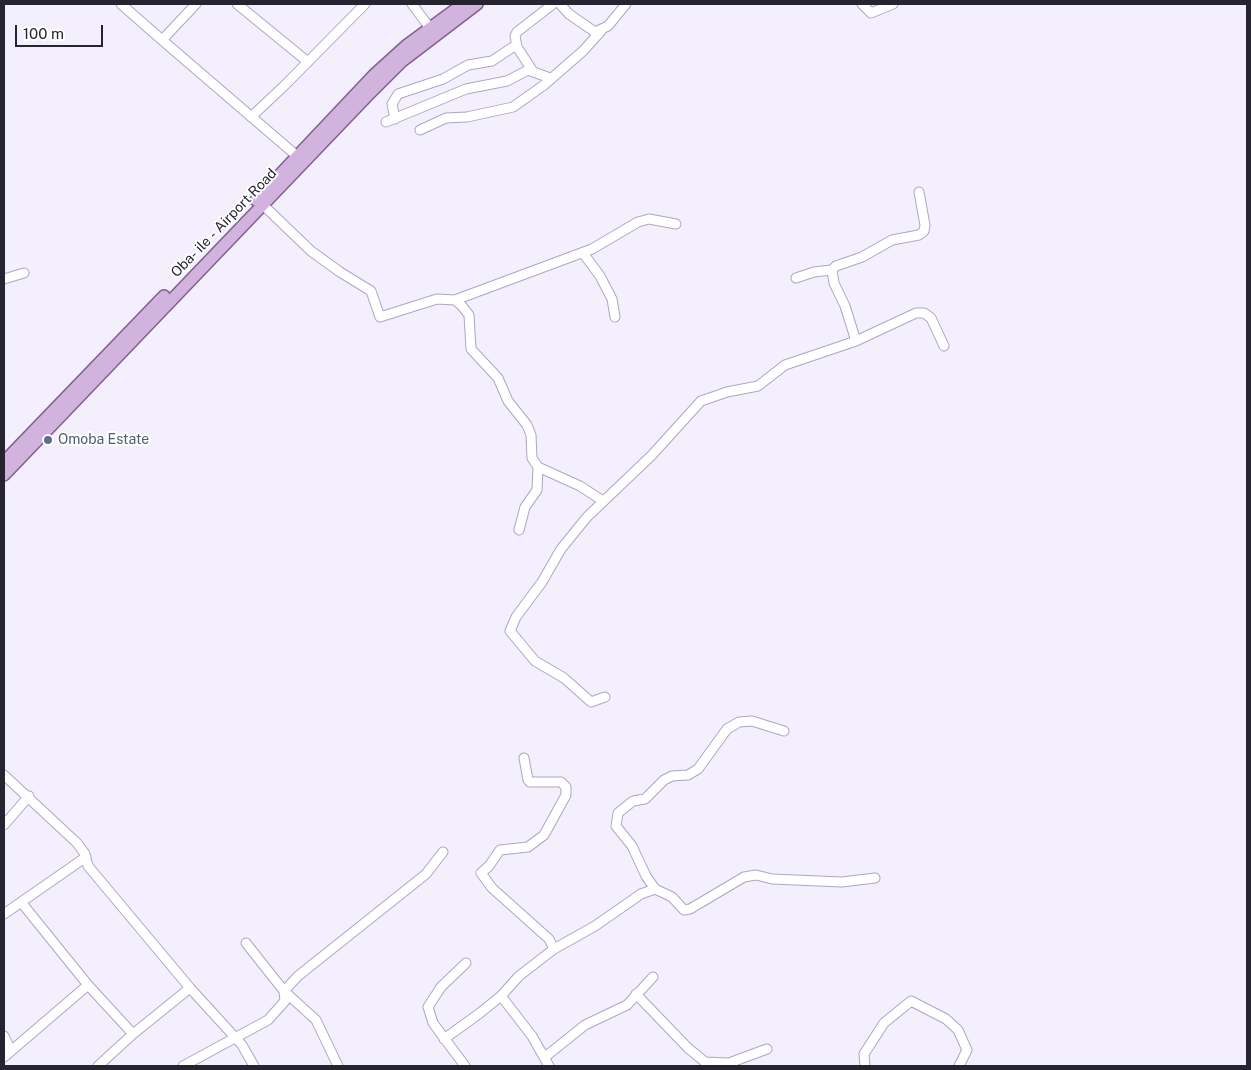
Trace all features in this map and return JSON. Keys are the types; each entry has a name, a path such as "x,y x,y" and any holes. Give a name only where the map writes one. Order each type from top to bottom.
{"main road":[{"name":"Oba- ile - Airport Road","path":"260,202 297,156 374,75 430,28 463,4"},
{"name":"Oba- ile - Airport Road","path":"4,462 98,370 260,202 401,62 477,4"},
{"name":"Oba- ile - Airport Road","path":"4,475 98,370"}],"street":[{"path":"121,4 297,156"},
{"path":"162,40 196,4"},
{"path":"237,4 308,62"},
{"path":"251,117 365,4"},
{"path":"412,4 430,28"},
{"path":"550,78 532,70 516,45 517,32 553,4"},
{"path":"560,4 588,29 595,32 601,31"},
{"path":"420,130 446,118 467,117 513,107 583,51 608,26 626,4"},
{"path":"862,4 871,13 893,4"},
{"path":"395,119 392,104 398,94 443,80 468,65 492,62 516,45"},
{"path":"386,122 466,89 507,82 532,70"},
{"path":"796,278 814,272 832,270 836,266 862,257 892,240 919,235 924,231 925,225 919,192"},
{"path":"260,202 310,251 371,291 380,317 437,299 455,300 583,253 638,222 649,218 676,224"},
{"path":"583,253 600,276 612,299 615,317"},
{"path":"832,270 834,283 845,306 856,341"},
{"path":"4,279 24,272"},
{"path":"455,300 469,315 472,349 498,378 508,401 527,425 531,435 532,458 538,467 580,486 603,501"},
{"path":"604,696 591,702 564,678 535,661 510,631 516,617 542,582 561,549 603,501 652,455 701,401 727,392 758,386 785,365 856,341 916,313 924,313 931,318 944,346"},
{"path":"519,530 525,507 537,490 538,467"},
{"path":"784,730 752,721 739,722 727,729 698,769 688,775 672,776 664,780 645,799 633,801 618,813 616,826 632,846 646,876 655,889 672,896 684,910 690,909 744,877 756,875 772,879 842,882 875,878"},
{"path":"524,758 530,782 560,782 566,788 566,795 544,835 528,847 500,850 489,866 481,873 492,888 550,938 554,949"},
{"path":"4,775 66,830 86,856 88,866 190,988 236,1039 254,1066"},
{"path":"4,825 29,796"},
{"path":"284,991 308,967 426,874 443,852"},
{"path":"4,914 86,856"},
{"path":"444,1039 501,996 519,976 554,949 595,926 641,894 655,889"},
{"path":"21,902 88,985 133,1034"},
{"path":"246,943 284,991 316,1020 338,1066"},
{"path":"465,1066 444,1039 430,1016 428,1007 441,987 466,963"},
{"path":"545,1057 554,1052 585,1025 623,1008 653,977"},
{"path":"7,1054 88,985"},
{"path":"98,1066 133,1034 190,988"},
{"path":"183,1066 259,1027 276,1013 285,1002 284,991"},
{"path":"636,994 688,1048 705,1062 729,1063 767,1049"},
{"path":"501,996 532,1036 550,1066 554,1061 554,1052"},
{"path":"865,1066 864,1054 884,1023 911,1001 946,1019 958,1030 967,1050 959,1066"},
{"path":"4,1036 7,1054"}],"place":[{"name":"Omoba Estate","path":"48,440"}]}
